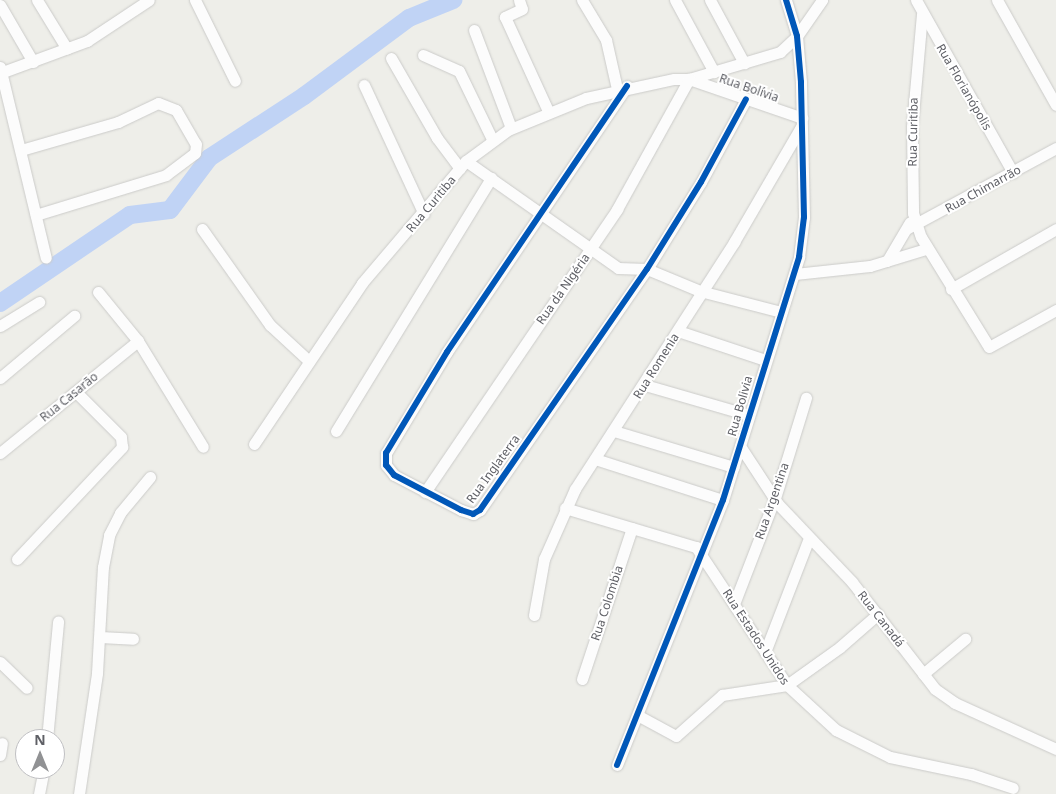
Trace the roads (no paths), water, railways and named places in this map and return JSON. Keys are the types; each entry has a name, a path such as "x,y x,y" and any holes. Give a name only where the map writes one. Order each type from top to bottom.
{"street":[{"path":"37,0 67,49"},
{"path":"46,258 1,71 33,62 67,49 104,31 149,0"},
{"path":"195,0 235,81"},
{"path":"519,0 522,9 505,17 548,110"},
{"path":"582,0 606,40 622,88"},
{"path":"676,0 714,72"},
{"path":"710,0 744,63"},
{"name":"Rua Bolivia","path":"617,765 639,716 701,552 723,500 765,360 795,274 804,217 802,122 797,36 786,0"},
{"path":"689,79 780,52 797,36 822,0"},
{"name":"Rua Florianópolis","path":"916,0 922,14 1013,173"},
{"path":"997,0 1056,105"},
{"path":"0,5 33,62"},
{"name":"Rua Curitiba","path":"913,227 913,109 922,14"},
{"path":"474,30 511,128"},
{"path":"423,55 459,71 492,139"},
{"path":"391,58 436,138 463,164 491,178 618,268 647,269 700,291 781,312"},
{"name":"Rua Curitiba","path":"254,444 362,283 424,214 463,164 492,139 548,110 622,88 658,80 689,79"},
{"name":"Rua Bolívia","path":"689,79 746,99 802,122"},
{"name":"Rua da Nigéria","path":"425,492 591,249 689,79"},
{"path":"364,85 424,214"},
{"name":"Rua Inglaterra","path":"622,88 443,359 386,453 386,465 394,475 461,510 473,514 480,510 647,269 701,182 746,99"},
{"path":"21,150 118,122 158,104 176,110 196,144 195,153 166,175 36,215"},
{"name":"Rua Romenia","path":"534,615 544,559 565,508 594,459 645,385 700,291 734,242 802,122"},
{"name":"Rua Chimarrão","path":"913,227 1056,148"},
{"path":"336,432 491,178"},
{"path":"887,261 913,227 951,289 990,347 1056,310"},
{"path":"202,229 270,324 309,361"},
{"path":"951,289 1056,229"},
{"path":"795,274 846,270 887,261 926,249"},
{"path":"98,292 138,341 203,447"},
{"path":"0,326 39,302"},
{"path":"0,378 74,316"},
{"path":"678,331 765,360"},
{"name":"Rua Casarão","path":"0,453 138,341"},
{"path":"645,385 749,415"},
{"path":"17,559 122,447 121,437 76,392"},
{"name":"Rua Argentina","path":"734,604 775,498 806,398"},
{"path":"614,431 734,467"},
{"name":"Rua Canadá","path":"740,446 775,498 878,614 923,674 955,703 1056,749"},
{"path":"594,459 723,500"},
{"path":"79,794 100,637 103,567 109,535 120,513 150,478"},
{"path":"565,508 632,528 701,552"},
{"name":"Rua Colombia","path":"582,679 632,528"},
{"path":"765,652 809,538"},
{"name":"Rua Estados Unidos","path":"701,552 787,685 820,718 877,753 971,774 1013,788"},
{"path":"639,716 672,737 722,695 787,685 878,614"},
{"path":"48,729 58,622"},
{"path":"100,637 133,638"},
{"path":"923,674 966,640"},
{"path":"0,662 27,688"},
{"path":"0,755 2,743"},
{"path":"39,794 42,779"}],"waterway":[{"path":"0,303 130,215 170,210 209,158 304,96 409,18 453,0"}]}
